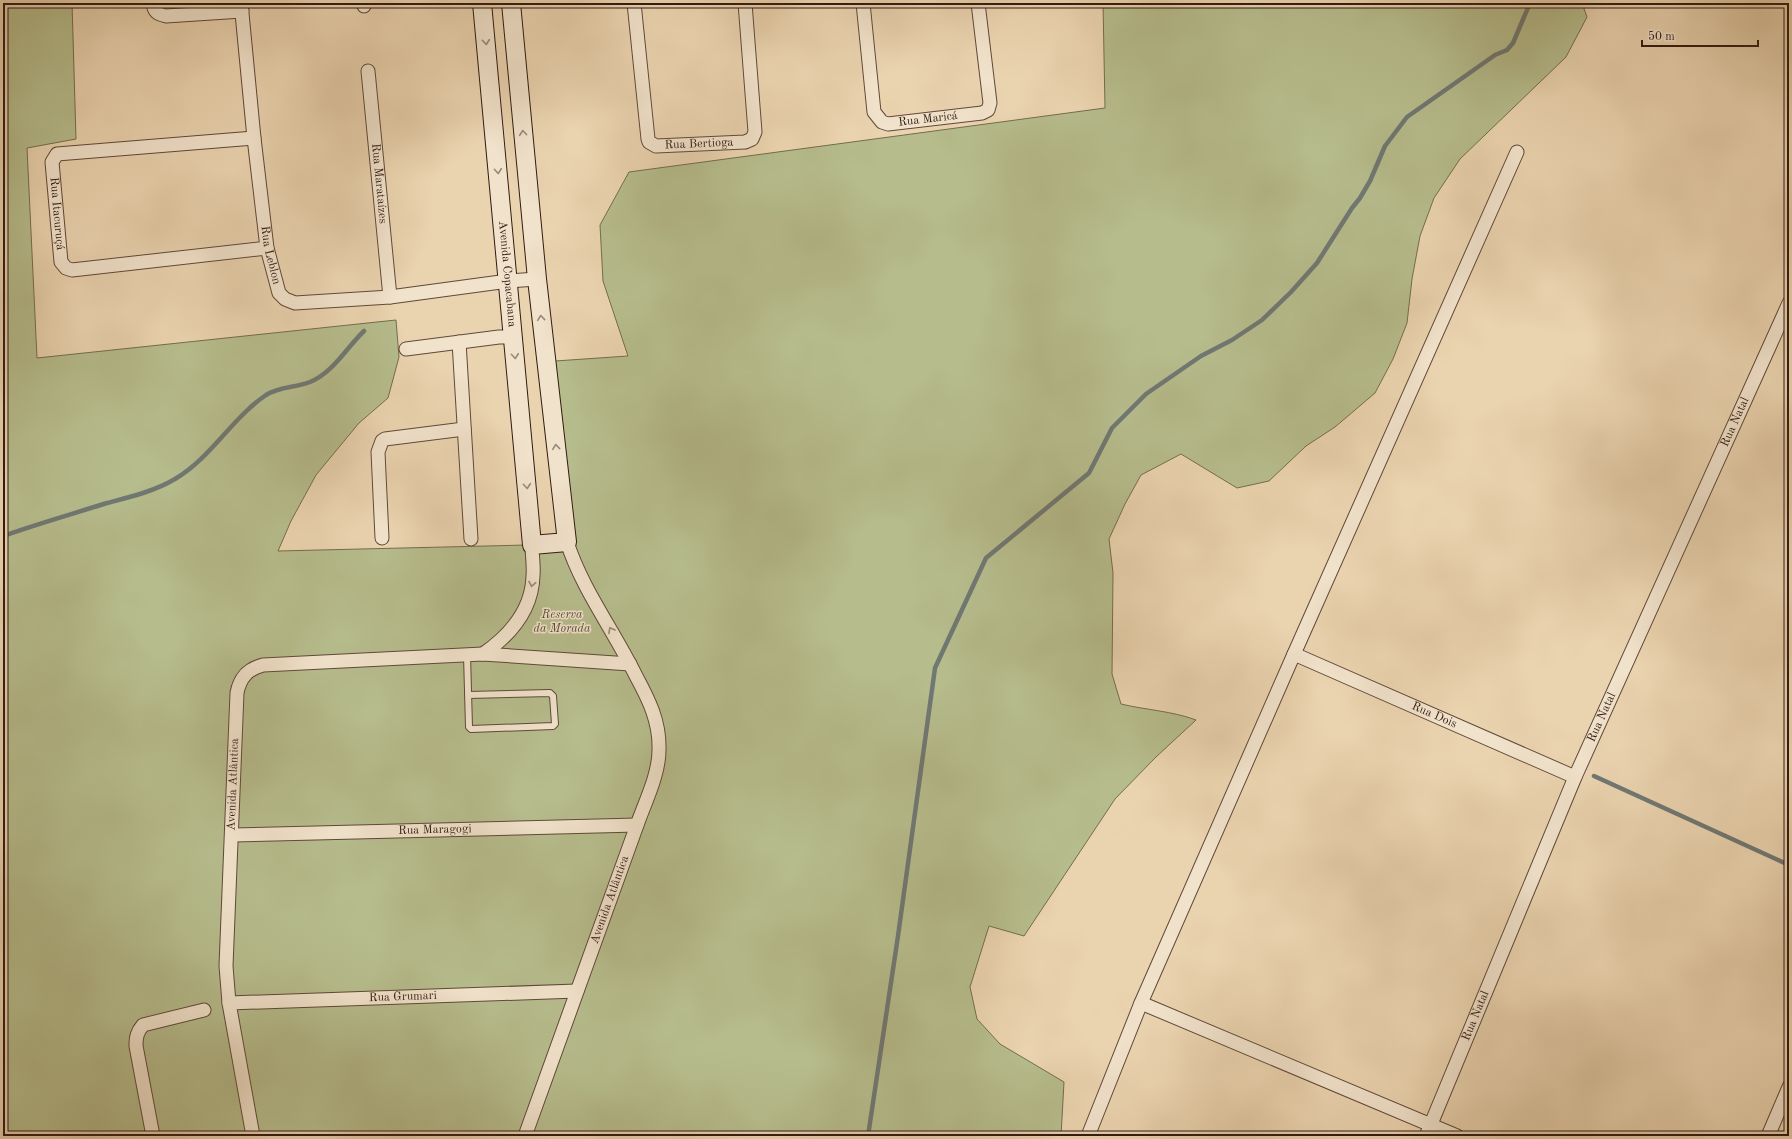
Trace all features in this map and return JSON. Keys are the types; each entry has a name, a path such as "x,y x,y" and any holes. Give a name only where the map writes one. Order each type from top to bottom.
{"street":[{"path":"153,3 154,9 157,13 166,16 241,7"},
{"name":"Avenida Copacabana","path":"482,3 532,545"},
{"path":"483,654 501,641 518,621 529,596 533,578 532,545 567,542 537,279 511,3"},
{"name":"Rua Bertioga","path":"634,3 648,139 649,142 656,146 745,142 752,139 755,132 745,3"},
{"name":"Rua Maricá","path":"863,3 874,112 882,122 888,124 982,113 988,110 990,103 978,3"},
{"name":"Rua Leblon","path":"241,7 267,248 279,293 285,299 295,303 390,297 508,281 537,279"},
{"name":"Rua Marataízes","path":"368,71 390,297"},
{"name":"Rua Itacuruçá","path":"254,138 57,154 52,162 61,262 66,268 72,270 267,248"},
{"path":"1088,1136 1141,1003 1517,152"},
{"name":"Rua Natal","path":"1428,1130 1575,777 1789,303"},
{"path":"406,349 514,337"},
{"path":"459,342 471,539"},
{"path":"382,538 378,452 382,441 385,439 464,429"},
{"name":"Avenida Atlântica","path":"525,1136 655,774 659,752 659,729 652,707 574,563 567,542"},
{"name":"Avenida Atlântica","path":"254,1136 229,1004 226,966 237,693 241,681 248,671 263,666 483,654 630,664"},
{"name":"Rua Dois","path":"1294,654 1575,777"},
{"name":"Rua Maragogi","path":"232,835 637,825"},
{"name":"Rua Grumari","path":"229,1004 577,991"},
{"path":"1141,1003 1428,1130 1457,1136"},
{"path":"153,1136 136,1046 136,1036 139,1029 143,1026 204,1010"},
{"path":"1768,1136 1789,1087"}],"lane":[{"path":"467,655 468,695 469,727 471,729 553,726 555,724 553,696 550,693 468,695"}],"green space":[{"name":"Reserva da Morada","path":"3,3 72,3 76,139 27,148 37,358 396,320 399,357 388,398 359,423 316,475 291,521 278,551 569,544 555,361 628,356 603,281 600,225 629,172 1105,108 1103,3 1582,3 1587,17 1566,57 1460,159 1434,198 1420,236 1412,279 1407,323 1393,359 1375,393 1335,427 1306,446 1269,481 1237,488 1181,454 1141,475 1125,504 1109,539 1113,573 1112,674 1121,704 1196,720 1156,757 1115,799 1024,936 989,926 970,987 977,1019 1000,1044 1064,1082 1061,1136 3,1136"}],"waterway":[{"path":"868,1136 898,936 935,668 986,558 1089,473 1112,428 1146,394 1201,356 1232,340 1262,320 1291,292 1317,263 1370,181 1385,146 1407,117 1495,55 1507,50 1513,43 1530,3"},
{"path":"3,536 142,493 175,479 200,460 254,404 271,392 304,384 318,378 333,366 364,331"},
{"path":"1594,776 1789,865"}]}
